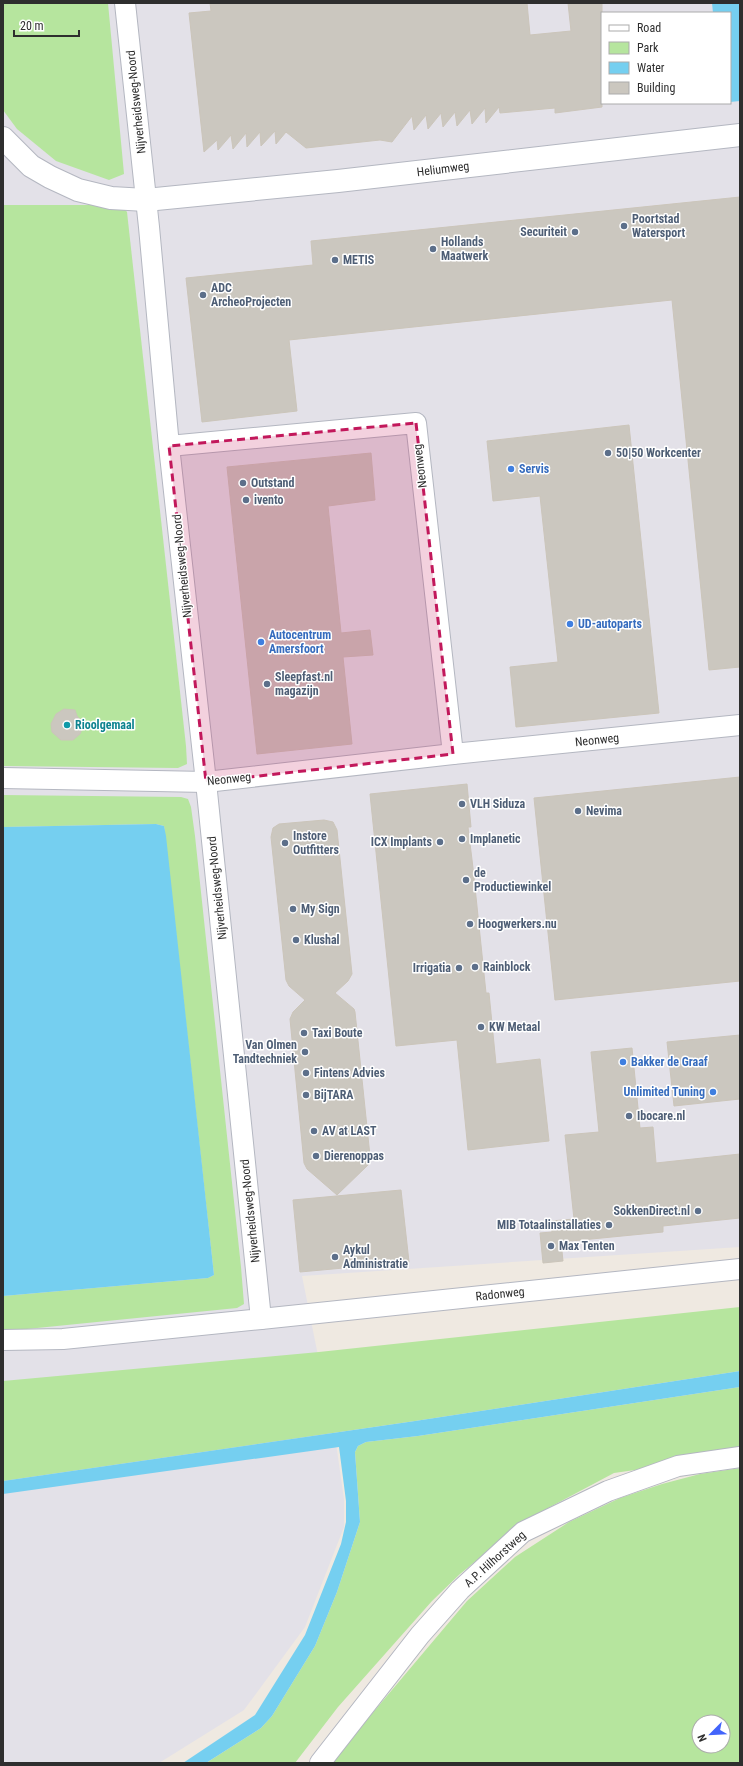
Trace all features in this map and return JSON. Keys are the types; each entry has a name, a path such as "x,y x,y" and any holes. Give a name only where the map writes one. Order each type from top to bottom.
{"street":[{"name":"Nijverheidsweg-Noord","path":"125,3 146,200 169,446 206,782 261,1318"},
{"name":"Heliumweg","path":"146,200 338,181 740,135"},
{"path":"4,142 31,166 78,190 111,198 146,200"},
{"name":"Neonweg","path":"169,446 416,423 453,754"},
{"name":"Neonweg","path":"3,778 206,782 453,754 740,725"},
{"name":"Radonweg","path":"261,1318 740,1269"},
{"path":"3,1340 63,1339 261,1318"},
{"name":"A.P. Hilhorstweg","path":"320,1763 420,1635 460,1590 523,1532 608,1491 678,1466 740,1457"}],"highlighted area":[{"path":"416,423 453,754 206,782 169,446"}],"shaded area":[{"path":"3,3 740,3 740,1247 302,1276 337,1450 344,1499 344,1527 305,1627 244,1710 159,1763 3,1763"}],"green space":[{"path":"3,3 108,3 124,174 109,180 56,161 17,129 3,110"},
{"path":"3,205 113,205 122,206 127,212 186,746 187,764 178,768 3,766"},
{"path":"3,795 181,797 188,799 191,807 195,836 241,1267 244,1304 237,1308 17,1330 3,1330 3,1296 208,1278 214,1275 164,826 156,824 3,827"},
{"path":"740,1307 740,1371 415,1421 3,1481 3,1381 319,1352"},
{"path":"740,1387 740,1455 614,1473 550,1507 516,1528 460,1574 432,1601 338,1707 295,1763 206,1763 261,1728 272,1716 315,1646 337,1592 360,1522 355,1452 358,1446 366,1442 418,1436"},
{"path":"740,1468 740,1763 333,1763 354,1735 467,1601 515,1557 569,1522 620,1498 662,1484 700,1474"}],"water":[{"path":"712,3 740,3 740,101 731,102 731,12 713,12"},
{"path":"156,824 164,826 166,836 214,1275 208,1278 3,1296 3,827"},
{"path":"740,1371 740,1387 418,1436 366,1442 358,1446 355,1452 360,1522 337,1592 315,1646 272,1716 261,1728 206,1763 183,1763 255,1715 305,1635 341,1544 346,1522 346,1501 339,1447 3,1494 3,1481 415,1421"}],"building":[{"path":"210,3 527,3 530,35 571,31 568,3 602,3 602,107 555,113 555,108 500,113 499,107 486,123 485,108 472,124 470,110 457,126 455,112 443,127 441,113 428,129 426,115 414,130 412,116 392,142 380,140 306,148 286,132 276,144 275,131 261,146 260,132 247,147 246,133 233,149 231,135 218,150 217,140 204,152 189,13 211,11"},
{"path":"740,197 740,667 709,670 672,300 289,340 297,411 202,422 186,278 313,265 311,241"},
{"path":"629,425 659,713 516,727 510,667 558,662 540,496 493,501 487,441"},
{"path":"371,453 375,500 328,506 341,633 370,630 373,655 343,657 352,744 257,754 227,467"},
{"name":"Rioolgemaal","path":"64,709 75,710 77,716 84,724 80,734 73,740 61,740 52,732 51,724 56,714"},
{"path":"740,777 740,981 555,1000 534,798"},
{"path":"467,784 471,827 468,827 486,993 489,993 496,1064 540,1059 549,1141 468,1150 457,1040 396,1046 370,794"},
{"path":"324,820 333,822 337,830 352,974 348,981 335,993 354,1009 355,1012 370,1156 368,1165 337,1195 307,1169 304,1163 290,1019 293,1012 305,1000 289,986 286,980 271,837 273,828 279,824"},
{"path":"740,1035 740,1099 674,1106 667,1042"},
{"path":"632,1048 640,1128 653,1127 656,1163 740,1154 740,1218 663,1226 663,1232 561,1242 563,1261 543,1263 540,1233 552,1232 551,1221 574,1219 565,1135 599,1132 591,1052"},
{"path":"401,1190 409,1262 300,1272 293,1200"}],"place":[{"name":"Poortstad Watersport","path":"624,226"},
{"name":"Securiteit","path":"575,232"},
{"name":"Hollands Maatwerk","path":"433,249"},
{"name":"METIS","path":"335,260"},
{"name":"ADC ArcheoProjecten","path":"203,295"},
{"name":"50|50 Workcenter","path":"608,453"},
{"name":"Servis","path":"511,469"},
{"name":"Outstand","path":"243,483"},
{"name":"ivento","path":"246,500"},
{"name":"UD-autoparts","path":"570,624"},
{"name":"Autocentrum Amersfoort","path":"261,642"},
{"name":"Sleepfast.nl magazijn","path":"267,684"},
{"name":"Rioolgemaal","path":"67,725"},
{"name":"VLH Siduza","path":"462,804"},
{"name":"Nevima","path":"578,811"},
{"name":"Implanetic","path":"462,839"},
{"name":"ICX Implants","path":"440,842"},
{"name":"Instore Outfitters","path":"285,843"},
{"name":"de Productiewinkel","path":"466,880"},
{"name":"My Sign","path":"293,909"},
{"name":"Hoogwerkers.nu","path":"470,924"},
{"name":"Klushal","path":"296,940"},
{"name":"Rainblock","path":"475,967"},
{"name":"Irrigatia","path":"459,968"},
{"name":"KW Metaal","path":"481,1027"},
{"name":"Taxi Boute","path":"304,1033"},
{"name":"Van Olmen Tandtechniek","path":"305,1052"},
{"name":"Bakker de Graaf","path":"623,1062"},
{"name":"Fintens Advies","path":"306,1073"},
{"name":"Unlimited Tuning","path":"713,1092"},
{"name":"BijTARA","path":"306,1095"},
{"name":"Ibocare.nl","path":"629,1116"},
{"name":"AV at LAST","path":"314,1131"},
{"name":"Dierenoppas","path":"316,1156"},
{"name":"SokkenDirect.nl","path":"698,1211"},
{"name":"MIB Totaalinstallaties","path":"609,1225"},
{"name":"Max Tenten","path":"551,1246"},
{"name":"Aykul Administratie","path":"335,1257"}]}
